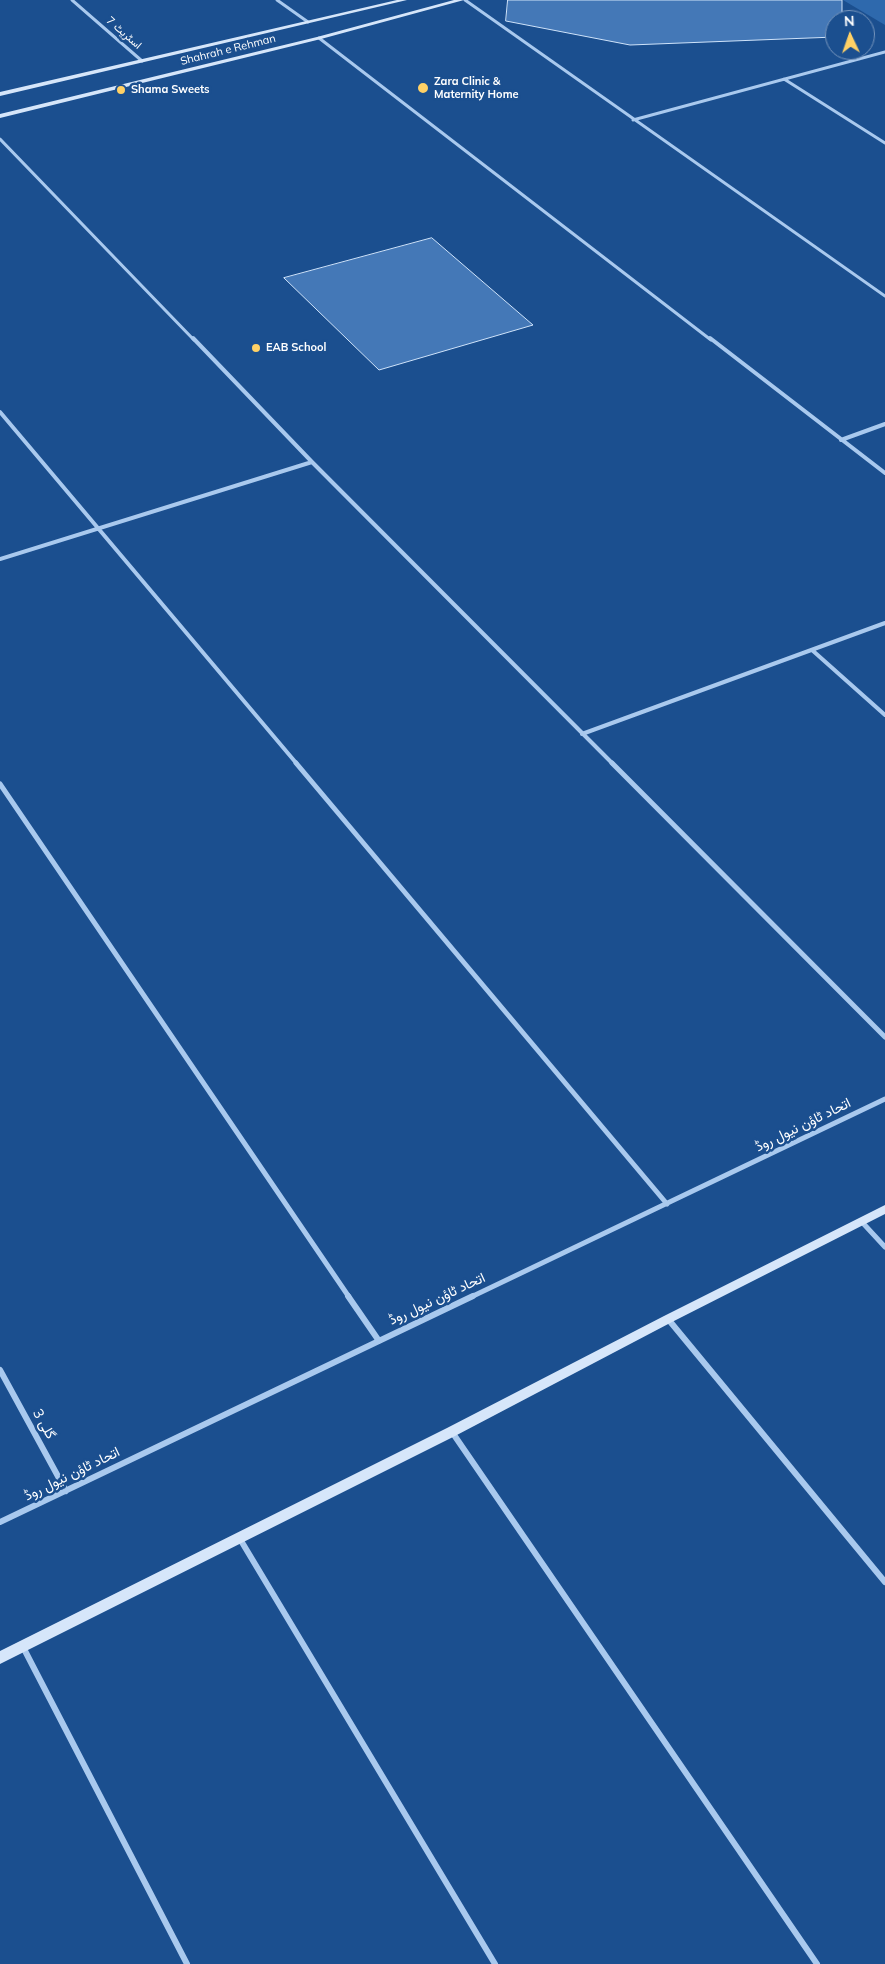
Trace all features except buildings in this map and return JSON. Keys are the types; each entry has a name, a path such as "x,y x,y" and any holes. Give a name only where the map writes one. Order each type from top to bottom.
{"main road":[{"name":"Shahrah e Rehman","path":"0,94 404,0"},
{"name":"Shahrah e Rehman","path":"0,116 319,38 461,0"},
{"path":"0,1658 451,1432 885,1209"}],"street":[{"name":"اسٹریٹ 7","path":"72,0 142,61"},
{"path":"277,0 308,22"},
{"path":"465,0 885,296"},
{"path":"319,38 885,473"},
{"path":"633,120 885,52"},
{"path":"784,79 885,143"},
{"path":"0,139 312,462 885,1037"},
{"path":"0,412 667,1204"},
{"path":"841,440 885,424"},
{"path":"0,558 312,462"},
{"path":"582,734 885,624"},
{"path":"812,650 885,715"},
{"path":"0,784 379,1341"},
{"name":"اتحاد ٹاؤن نیول روڈ","path":"0,1522 885,1099"},
{"path":"861,1221 885,1247"},
{"path":"668,1319 885,1582"},
{"name":"گلی 3","path":"0,1370 66,1491"},
{"path":"451,1432 817,1964"},
{"path":"240,1538 495,1964"},
{"path":"23,1647 186,1964"}],"shaded area":[{"path":"843,0 885,0 885,25 875,19 875,10 860,10"}],"place":[{"name":"Zara Clinic & Maternity Home","path":"423,88"},
{"name":"Shama Sweets","path":"121,90"},
{"name":"EAB School","path":"256,348"}]}
